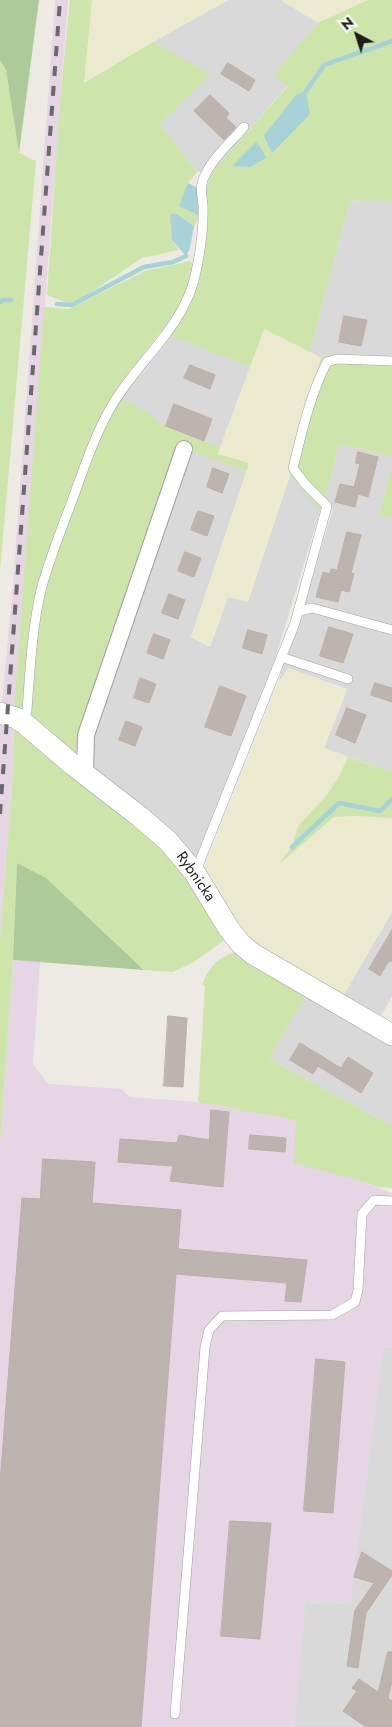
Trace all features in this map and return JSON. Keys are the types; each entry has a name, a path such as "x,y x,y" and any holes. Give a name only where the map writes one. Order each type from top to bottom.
{"street":[{"path":"85,774 86,734 184,449"},
{"name":"Rybnicka","path":"0,713 16,718 24,723 164,836 195,873 226,925 245,947 260,958 392,1035"}],"lane":[{"path":"24,723 27,710 33,634 41,591 80,477 112,406 163,338 185,305 195,279 198,263 203,207 201,185 204,176 214,161 244,126"},
{"path":"195,873 298,611 326,506 304,484 293,468 304,423 320,374 327,362 337,359 392,361"},
{"path":"298,611 312,608 392,630"},
{"path":"281,657 348,678"},
{"path":"175,1714 205,1347 209,1330 222,1316 332,1315 355,1302 358,1290 362,1214 374,1200 392,1202"}],"shaded area":[{"path":"55,0 68,0 14,708 12,789 0,937 0,721 12,599"},
{"path":"228,0 281,0 318,23 274,74 288,85 212,172 197,172 160,124 210,74 153,42"},
{"path":"350,200 392,202 392,366 321,358 310,352"},
{"path":"171,336 250,367 220,448 166,426 120,398 145,370"},
{"path":"339,444 392,456 392,464 379,517 392,518 392,772 324,748 347,689 289,668 279,682 282,667 297,628 333,509 325,501"},
{"path":"184,449 247,471 191,637 210,647 228,597 248,601 290,475 320,511 272,669 196,858 82,762"},
{"path":"392,912 392,996 380,1018 343,996"},
{"path":"13,960 40,962 33,1064 48,1084 122,1089 129,1097 198,1102 297,1120 360,1181 392,1193 392,1347 383,1348 350,1604 305,1602 294,1727 0,1727 0,1144"},
{"path":"308,992 392,1042 392,1126 269,1059"},
{"path":"392,1347 392,1727 294,1727 305,1602 350,1604 383,1348"}],"green space":[{"path":"0,0 39,0 19,153 6,70 0,60"},
{"path":"70,0 92,0 84,83 153,42 211,74 160,124 197,172 188,183 200,216 194,226 175,213 172,240 179,250 142,258 72,305 47,295 60,101"},
{"path":"92,0 228,0 84,83"},
{"path":"281,0 368,0 318,23"},
{"path":"368,0 392,0 392,202 350,200 310,352 264,329 250,367 160,332 114,394 149,413 161,423 220,448 218,454 249,463 247,471 184,449 82,762 14,708 44,307 69,309 145,271 190,261 200,271 207,185 212,172 288,86 273,75 318,23"},
{"path":"0,60 6,70 19,153 36,161 0,571"},
{"path":"264,329 321,358 290,475 248,602 228,597 210,647 191,637 249,463 218,454"},
{"path":"321,358 392,366 392,456 339,444 325,501 320,511 290,475"},
{"path":"392,464 392,518 379,517"},
{"path":"288,668 347,690 324,748 348,757 327,795 298,826 292,847 281,861 334,817 392,818 392,912 343,996 252,945 237,928 206,876 206,863 279,682"},
{"path":"14,724 171,853 227,938 194,962 173,972 144,970 46,878 17,863 13,960 0,1144 0,937 12,789"},
{"path":"348,757 392,772 392,818 334,817 278,865 292,847 298,826 327,795"},
{"path":"17,863 46,878 144,970 13,960"},
{"path":"233,953 242,954 308,992 269,1059 392,1126 392,1188 378,1187 294,1163 296,1120 198,1102 205,986 202,985 213,965"}],"water":[{"path":"306,91 310,114 272,153 264,136 296,95"},
{"path":"256,142 266,158 250,167 232,166"},
{"path":"188,183 200,189 200,216 179,206"},
{"path":"175,213 194,226 190,248 186,256 172,240 170,215"}],"building":[{"path":"228,63 255,80 249,91 221,74"},
{"path":"210,95 229,113 226,118 236,127 224,140 194,111"},
{"path":"344,316 367,320 361,346 339,342"},
{"path":"190,365 215,375 210,389 184,378"},
{"path":"174,404 212,419 204,441 166,426"},
{"path":"358,452 378,457 368,497 358,494 355,507 335,502 340,484 354,487 360,464 356,463"},
{"path":"213,468 229,474 222,493 207,487"},
{"path":"198,511 214,516 207,536 191,530"},
{"path":"347,532 361,535 351,573 354,574 349,592 341,590 338,602 316,597 323,572 330,574 331,569 337,570"},
{"path":"185,552 201,558 194,577 178,571"},
{"path":"169,594 185,600 178,619 162,613"},
{"path":"329,627 353,634 343,663 320,656"},
{"path":"248,630 267,635 262,654 243,648"},
{"path":"154,634 170,640 163,659 147,653"},
{"path":"140,678 156,684 149,703 134,698"},
{"path":"375,683 392,688 392,702 371,695"},
{"path":"220,686 246,696 231,736 205,727"},
{"path":"347,708 366,715 355,743 336,735"},
{"path":"126,721 142,727 135,746 119,740"},
{"path":"392,930 392,961 388,962 380,976 369,969"},
{"path":"168,1016 187,1018 183,1087 164,1086"},
{"path":"300,1043 341,1068 348,1057 373,1073 361,1093 318,1066 313,1074 290,1060"},
{"path":"211,1110 229,1112 223,1187 170,1181 173,1166 118,1162 120,1139 177,1143 179,1135 209,1140"},
{"path":"250,1135 286,1138 285,1152 249,1149"},
{"path":"43,1159 95,1162 92,1203 181,1210 178,1249 307,1260 301,1302 285,1301 287,1283 176,1274 141,1727 0,1727 0,1483 22,1198 40,1199"},
{"path":"316,1359 345,1362 333,1513 304,1511"},
{"path":"230,1521 271,1523 260,1639 221,1636"},
{"path":"362,1552 392,1571 392,1575 366,1613 358,1668 347,1666 355,1610 374,1583 354,1577"},
{"path":"388,1652 392,1652 392,1681 388,1698 392,1701 392,1727 366,1727 343,1711 357,1691 352,1688 359,1679 378,1692"}],"waterway":[{"path":"306,91 324,65 392,41"},
{"path":"57,304 72,305 144,267 173,262 186,256"},
{"path":"0,302 11,300"},
{"path":"292,847 339,803 380,811 392,799"}],"railway":[{"path":"0,814 60,0"}]}
